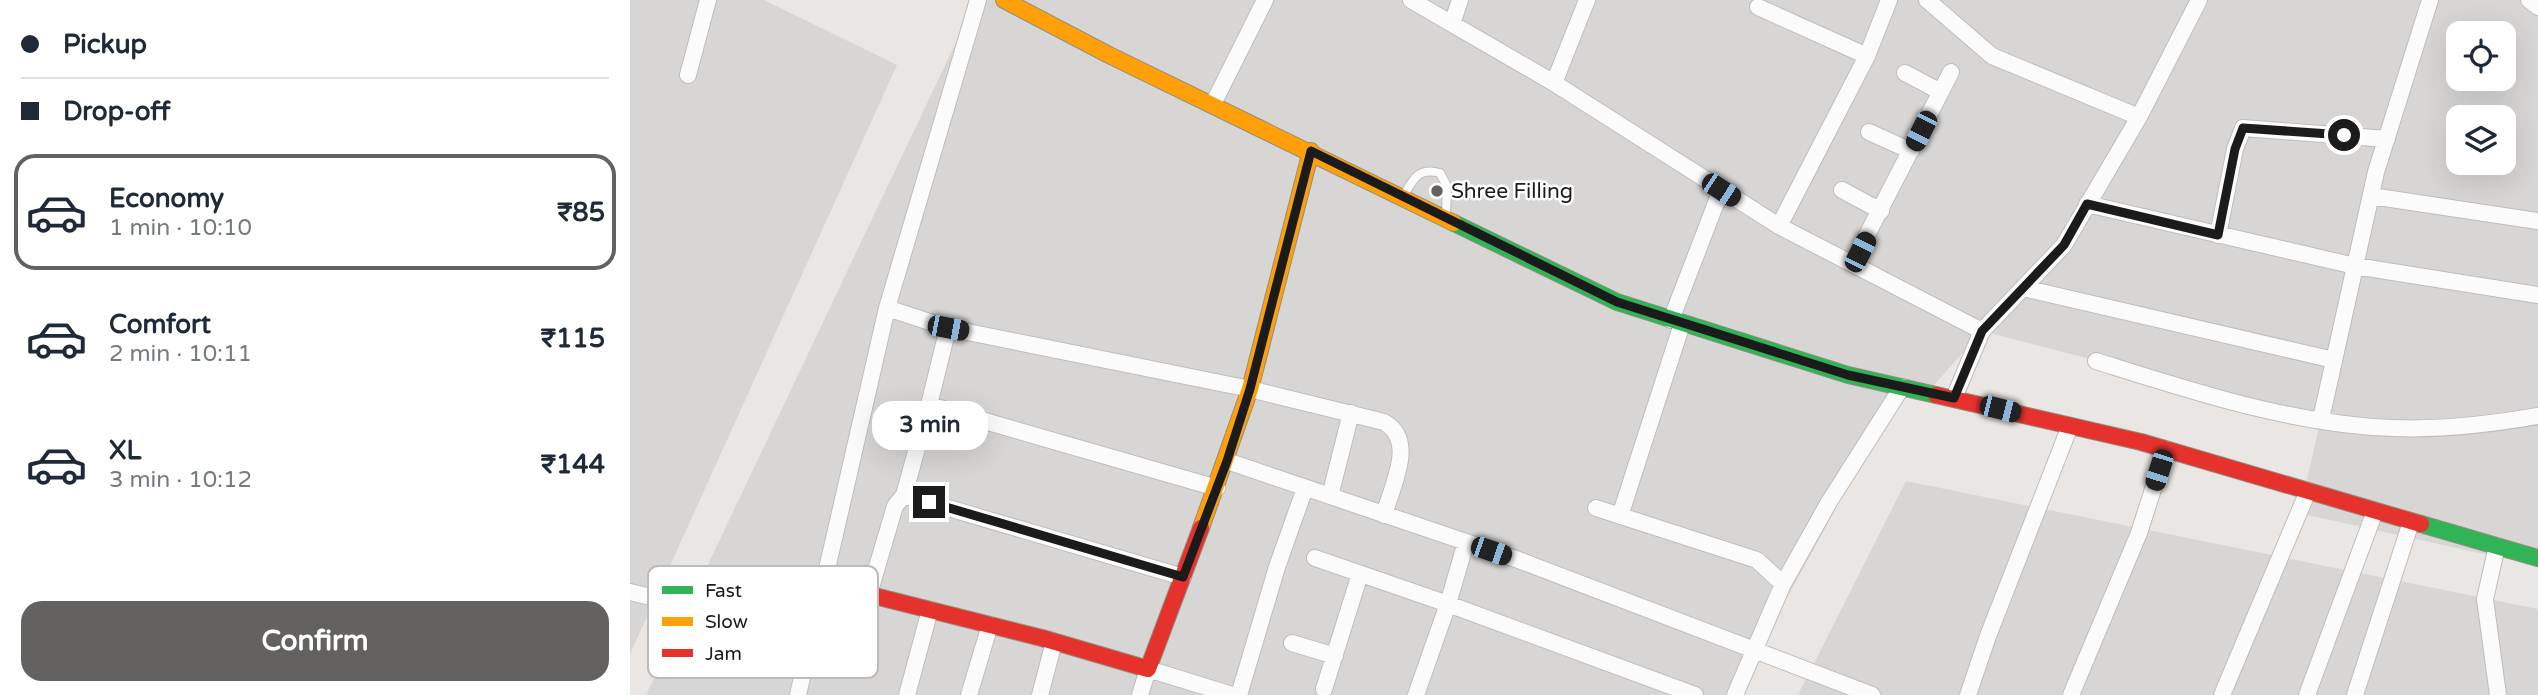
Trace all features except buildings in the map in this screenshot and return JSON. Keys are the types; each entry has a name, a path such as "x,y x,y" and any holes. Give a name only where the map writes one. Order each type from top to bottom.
{"street":[{"path":"688,75 708,0"},
{"path":"827,566 887,308 978,0"},
{"path":"1004,0 1617,302 1848,375 2166,449 2538,558"},
{"path":"1213,104 1265,0"},
{"path":"1411,0 1554,83 1779,226 1982,331"},
{"path":"1452,24 1460,0"},
{"path":"1554,83 1587,0"},
{"path":"1779,226 1867,56 1889,0"},
{"path":"1927,0 1992,56 2139,117"},
{"path":"1954,398 1982,331 2064,245 2139,117 2199,0"},
{"path":"2321,419 2371,196 2430,0"},
{"path":"2529,0 2538,7"},
{"path":"1758,7 1867,56"},
{"path":"1852,264 1951,72"},
{"path":"1905,74 1941,92"},
{"path":"2218,235 2235,149 2243,128 2387,139"},
{"path":"1869,132 1911,151"},
{"path":"1140,695 1227,461 1250,389 1311,151"},
{"path":"1620,516 1676,322 1721,190"},
{"path":"1842,191 1881,211"},
{"path":"2371,196 2538,222"},
{"path":"2087,204 2355,266 2538,295"},
{"path":"2023,288 2334,360"},
{"path":"887,308 948,328 1250,389 1384,422 1394,427 1400,436 1402,449 1384,515"},
{"path":"877,566 895,506 904,495 948,328"},
{"path":"2096,361 2208,396 2321,419 2394,428 2508,421 2538,416"},
{"path":"1735,695 1783,584 1829,502 1902,387"},
{"path":"929,405 1217,488"},
{"path":"1330,496 1350,413"},
{"path":"1968,695 1987,636 2070,426"},
{"path":"2071,695 2139,533 2166,449"},
{"path":"1227,461 1466,542 1872,695"},
{"path":"1238,695 1277,567 1305,488"},
{"path":"2222,695 2308,491"},
{"path":"904,495 1183,577"},
{"path":"1596,508 1757,560 1783,584"},
{"path":"2307,695 2375,511"},
{"path":"2355,695 2411,522"},
{"path":"1416,695 1448,604 1466,542"},
{"path":"2497,546 2485,599 2498,695"},
{"path":"1315,558 1695,695"},
{"path":"1324,689 1360,574"},
{"path":"630,592 648,596"},
{"path":"878,596 1054,642 1232,695"},
{"path":"907,695 930,610"},
{"path":"969,695 990,625"},
{"path":"1040,695 1054,642"},
{"path":"1292,643 1335,656"}],"lane":[{"path":"1403,197 1416,175 1429,170 1440,173 1447,186 1446,218"}],"shaded area":[{"path":"630,0 764,0 897,65 670,566 648,566 648,614 630,654"},
{"path":"976,0 2538,0 2538,566 2299,513 2321,419 1982,331 1928,392 1902,387 1734,695 646,695 654,678 878,678 878,566 707,566"},
{"path":"1906,481 2538,609 2538,695 1798,695"}],"traffic: fast":[{"path":"1454,223 1617,302 1848,375 1936,395"},
{"path":"2421,524 2538,558"}],"traffic: slow":[{"path":"1004,0 1109,55 1454,223"},
{"path":"1201,528 1250,389 1311,151"}],"traffic: jam":[{"path":"1936,395 2141,442 2421,524"},
{"path":"878,597 1042,638 1148,669 1201,528"}],"place":[{"name":"Shree Filling","path":"1437,191"}],"route":[{"path":"929,502 1183,577 1227,461 1250,389 1311,151 1617,302 1848,375 1954,398 1982,331 2064,245 2087,204 2218,235 2235,149 2243,128 2265,127 2344,135"}]}
